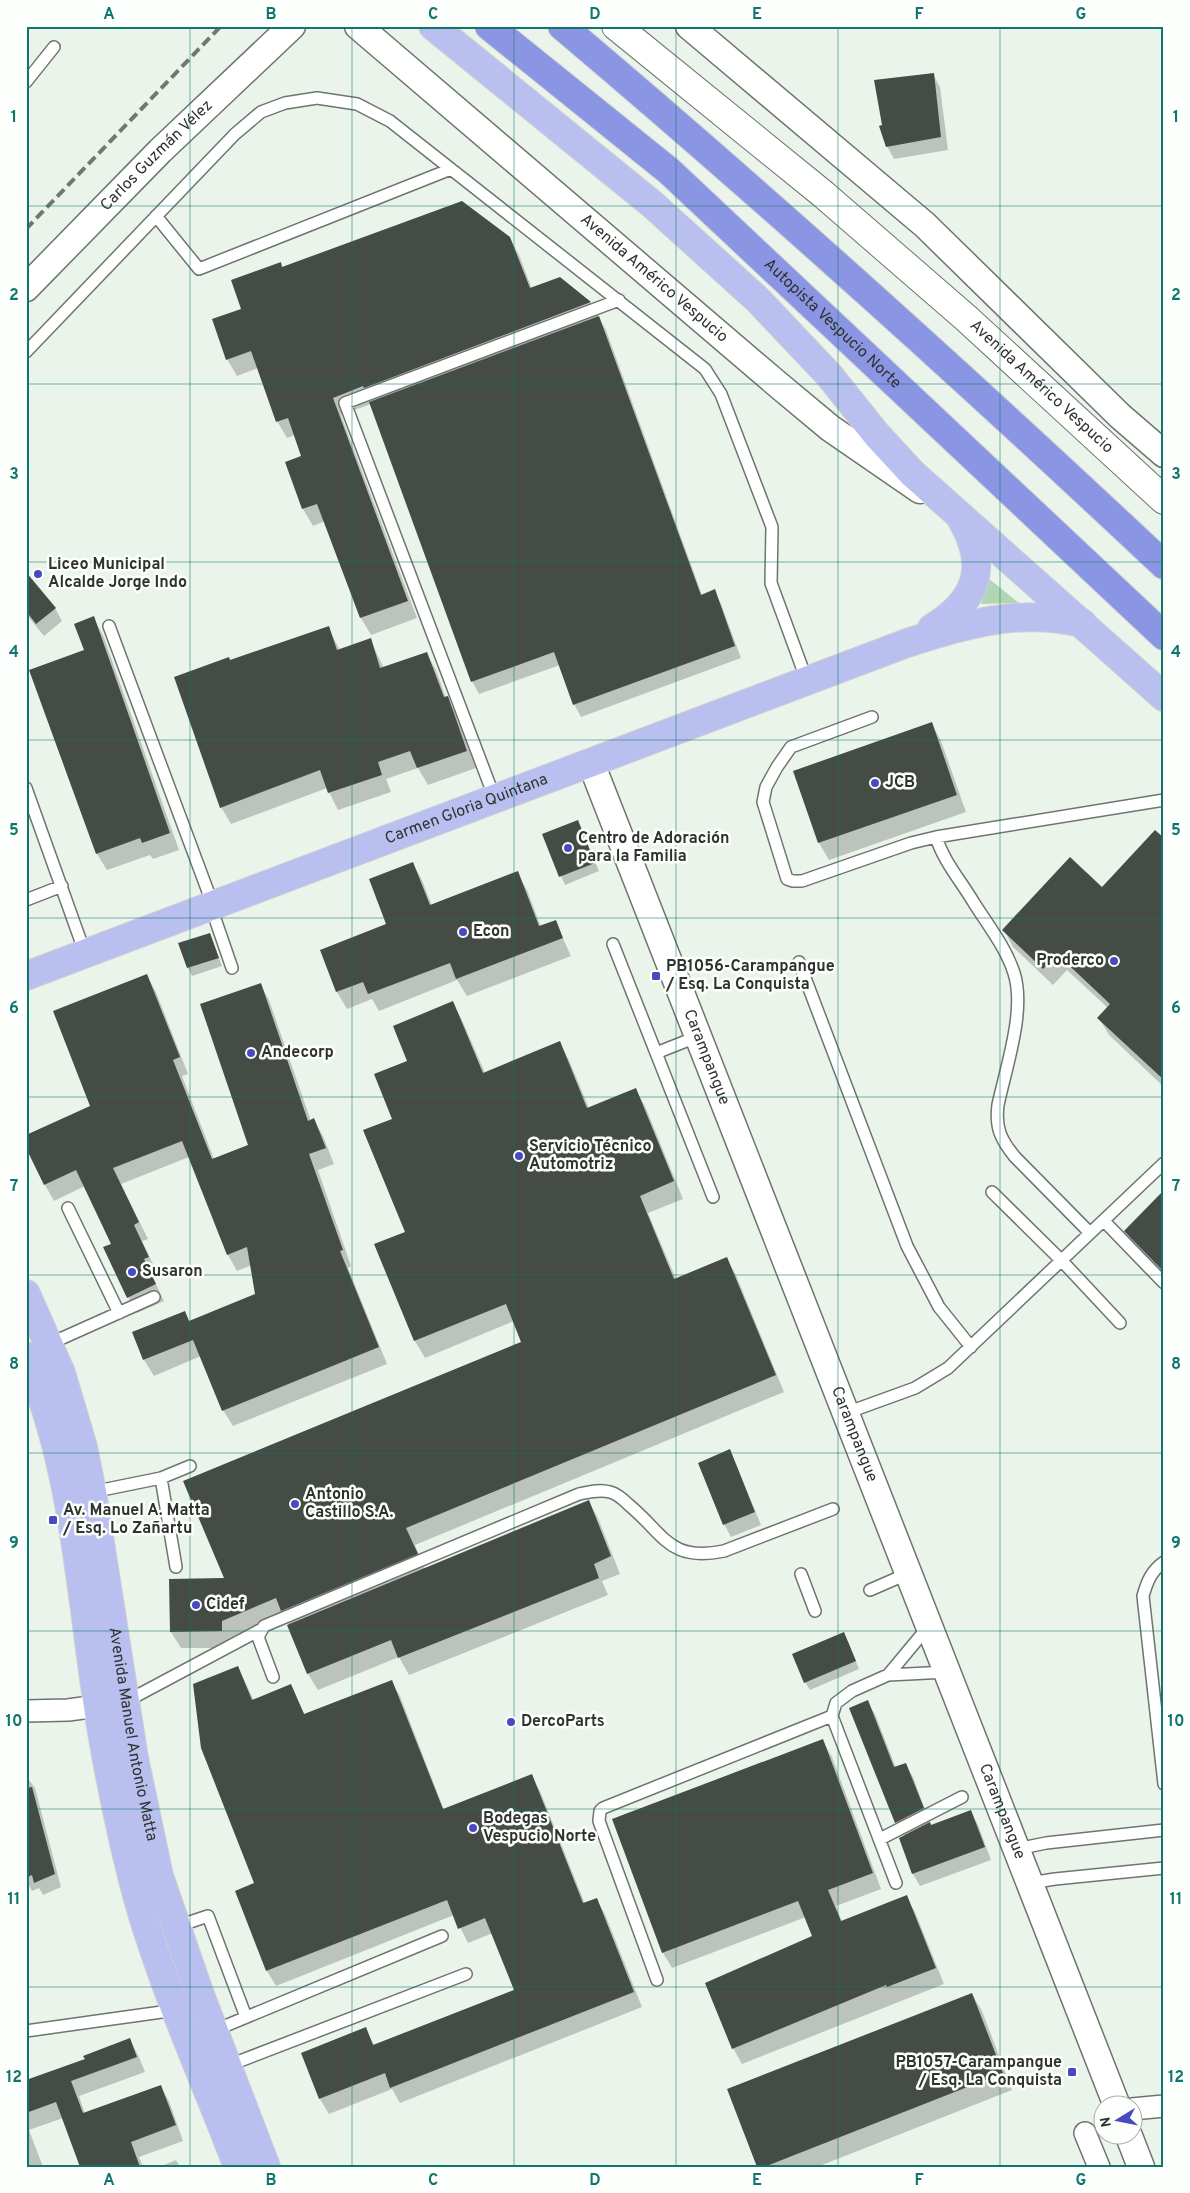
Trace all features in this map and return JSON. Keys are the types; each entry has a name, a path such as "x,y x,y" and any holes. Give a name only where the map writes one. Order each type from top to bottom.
{"highway":[{"name":"Autopista Vespucio Norte","path":"489,26 669,171 1164,636"},
{"path":"562,26 701,144 992,403 1164,565"}],"main road":[{"name":"Avenida Américo Vespucio","path":"433,26 652,204 758,300 829,375 893,454 1164,697"},
{"name":"Avenida Américo Vespucio","path":"616,26 725,117 822,194 966,318 1164,500"},
{"name":"Carmen Gloria Quintana","path":"907,644 957,611 972,589 976,572 975,559 970,536 960,516"},
{"name":"Carmen Gloria Quintana","path":"26,976 907,644 972,623 1002,618 1041,616 1082,623"},
{"name":"Avenida Manuel Antonio Matta","path":"26,1294 38,1350 45,1402 60,1458 107,1763 121,1833 140,1907 176,2010 238,2167"},
{"name":"Avenida Manuel Antonio Matta","path":"38,1350 70,1401 92,1492 125,1702 148,1828 159,1876 175,1927 266,2167"}],"street":[{"name":"Carlos Guzmán Vélez","path":"26,288 173,138 292,26"},
{"name":"Avenida Américo Vespucio","path":"358,26 409,72 830,428 960,516"},
{"name":"Avenida Américo Vespucio","path":"689,26 925,225 1114,410 1164,454"},
{"name":"Carampangue","path":"591,763 1113,2096"},
{"path":"26,1711 99,1706 125,1702"},
{"path":"1142,2108 1164,2106"},
{"path":"1085,2133 1099,2167"},
{"path":"1133,2146 1141,2167"}],"lane":[{"path":"26,82 54,47"},
{"path":"26,352 235,134 262,112 285,103 318,98 357,104 390,121 705,369 721,394 772,527 771,583 807,681"},
{"path":"156,216 199,269 450,169"},
{"path":"495,799 345,403 619,300"},
{"path":"109,626 212,906 232,968"},
{"path":"872,717 791,748 770,780 763,802 787,879 802,881 911,843 936,837 1164,800"},
{"path":"26,788 86,954"},
{"path":"936,837 944,859 970,896 1006,954 1014,974 1018,993 1018,1010 996,1119 998,1132 1004,1144 1015,1157 1090,1233"},
{"path":"26,900 62,886"},
{"path":"613,944 714,1197"},
{"path":"799,962 907,1246 939,1307 971,1347"},
{"path":"656,1053 699,1036"},
{"path":"846,1413 915,1388 948,1368 1164,1163"},
{"path":"992,1192 1062,1261 1120,1324"},
{"path":"68,1208 119,1313"},
{"path":"1104,1221 1164,1282"},
{"path":"38,1350 154,1297"},
{"path":"92,1492 161,1478 190,1466"},
{"path":"161,1478 176,1567"},
{"path":"125,1702 260,1630 271,1622 579,1494 597,1490 611,1492 620,1497 663,1540 676,1549 692,1554 710,1554 724,1551 833,1509"},
{"path":"1164,1562 1151,1575 1143,1596 1164,1784"},
{"path":"870,1590 909,1572"},
{"path":"801,1574 815,1611"},
{"path":"888,1675 929,1625"},
{"path":"260,1630 258,1637 273,1677"},
{"path":"896,1883 832,1716 836,1702 852,1691 888,1675 947,1672"},
{"path":"657,1980 599,1821 600,1812 603,1808 832,1716"},
{"path":"880,1840 962,1797"},
{"path":"1017,1849 1046,1842 1164,1830"},
{"path":"1030,1883 1164,1868"},
{"path":"175,1927 208,1916 246,2017"},
{"path":"213,2030 442,1936"},
{"path":"227,2066 466,1974"},
{"path":"26,2031 176,2010"}],"green space":[{"path":"989,579 1019,603 981,604"}],"building":[{"path":"934,73 941,137 886,147 879,126 882,125 874,80"},
{"path":"462,201 510,237 530,288 560,277 591,302 333,398 408,601 360,618 317,504 302,509 285,462 301,456 288,418 276,422 251,351 226,360 212,319 241,309 231,280 281,262 282,267"},
{"path":"599,316 701,595 715,589 735,646 573,705 554,652 471,682 369,402"},
{"path":"26,572 56,608 36,624 26,611"},
{"path":"94,616 170,833 142,843 140,838 96,854 29,670 84,650 74,624"},
{"path":"329,626 337,650 371,638 380,668 427,652 444,697 448,696 467,751 417,768 410,751 378,762 382,775 328,793 320,770 220,808 174,677 229,657 230,660"},
{"name":"JCB","path":"932,722 957,795 818,843 793,771"},
{"name":"Centro de Adoración para la Familia","path":"578,820 595,863 559,877 542,834"},
{"name":"Proderco","path":"1155,830 1164,838 1164,1080 1097,1018 1110,1004 1057,954 1043,969 1002,930 1070,857 1102,887"},
{"name":"Econ","path":"413,862 430,905 518,871 539,926 556,920 563,938 456,979 450,963 368,994 363,982 336,992 320,950 386,924 369,879"},
{"path":"210,933 219,958 187,968 178,943"},
{"path":"147,974 180,1057 173,1060 212,1159 248,1145 200,1004 261,983 308,1121 314,1118 326,1148 309,1154 343,1250 340,1251 379,1347 222,1411 193,1340 143,1360 132,1332 185,1311 189,1321 255,1294 247,1247 227,1255 182,1141 113,1168 139,1222 134,1225 149,1257 144,1259 156,1284 127,1298 103,1247 111,1244 76,1170 44,1185 26,1148 26,1135 90,1106 53,1011"},
{"path":"453,1001 483,1073 560,1041 587,1108 636,1088 674,1181 640,1196 674,1279 727,1257 776,1375 406,1528 418,1554 281,1611 276,1598 222,1621 222,1631 170,1632 169,1579 224,1578 183,1481 521,1342 506,1304 414,1341 374,1244 405,1232 363,1130 392,1119 374,1074 407,1061 393,1026"},
{"path":"1164,1190 1164,1272 1124,1231"},
{"path":"730,1449 755,1512 723,1525 698,1463"},
{"path":"589,1500 611,1556 594,1564 599,1578 398,1658 391,1640 307,1674 287,1625"},
{"path":"844,1632 856,1661 804,1683 792,1654"},
{"path":"238,1666 252,1700 291,1684 304,1714 392,1680 443,1809 532,1774 583,1903 597,1898 634,1992 390,2088 385,2073 319,2099 301,2053 366,2027 373,2045 514,1990 485,1918 458,1929 447,1900 266,1971 235,1891 254,1883 201,1748 193,1684"},
{"path":"868,1700 894,1767 906,1763 924,1808 895,1823 849,1708"},
{"path":"823,1739 873,1873 828,1890 841,1921 907,1895 936,1968 887,1987 886,1985 732,2049 705,1983 812,1936 798,1901 662,1953 612,1819"},
{"path":"32,1787 55,1874 34,1883 32,1875 26,1878 26,1788"},
{"path":"971,1810 985,1847 912,1874 899,1838 930,1822 931,1825"},
{"path":"972,1993 1003,2073 764,2167 757,2167 727,2089"},
{"path":"130,2038 137,2057 71,2081 83,2113 161,2085 176,2125 131,2142 140,2167 80,2167 56,2102 26,2113 26,2080 85,2059 83,2056"}],"railway":[{"path":"26,229 221,26"}],"place":[{"name":"Liceo Municipal Alcalde Jorge Indo","path":"38,574"},
{"name":"JCB","path":"875,783"},
{"name":"Centro de Adoración para la Familia","path":"568,848"},
{"name":"Econ","path":"463,932"},
{"name":"Proderco","path":"1114,961"},
{"name":"PB1056-Carampangue / Esq. La Conquista","path":"656,976"},
{"name":"Andecorp","path":"251,1053"},
{"name":"Servicio Técnico Automotriz","path":"519,1156"},
{"name":"Susaron","path":"132,1272"},
{"name":"Antonio Castillo S.A.","path":"295,1504"},
{"name":"Av. Manuel A. Matta / Esq. Lo Zañartu","path":"53,1520"},
{"name":"Cidef","path":"196,1605"},
{"name":"DercoParts","path":"511,1722"},
{"name":"Bodegas Vespucio Norte","path":"473,1828"},
{"name":"PB1057-Carampangue / Esq. La Conquista","path":"1072,2072"}]}
